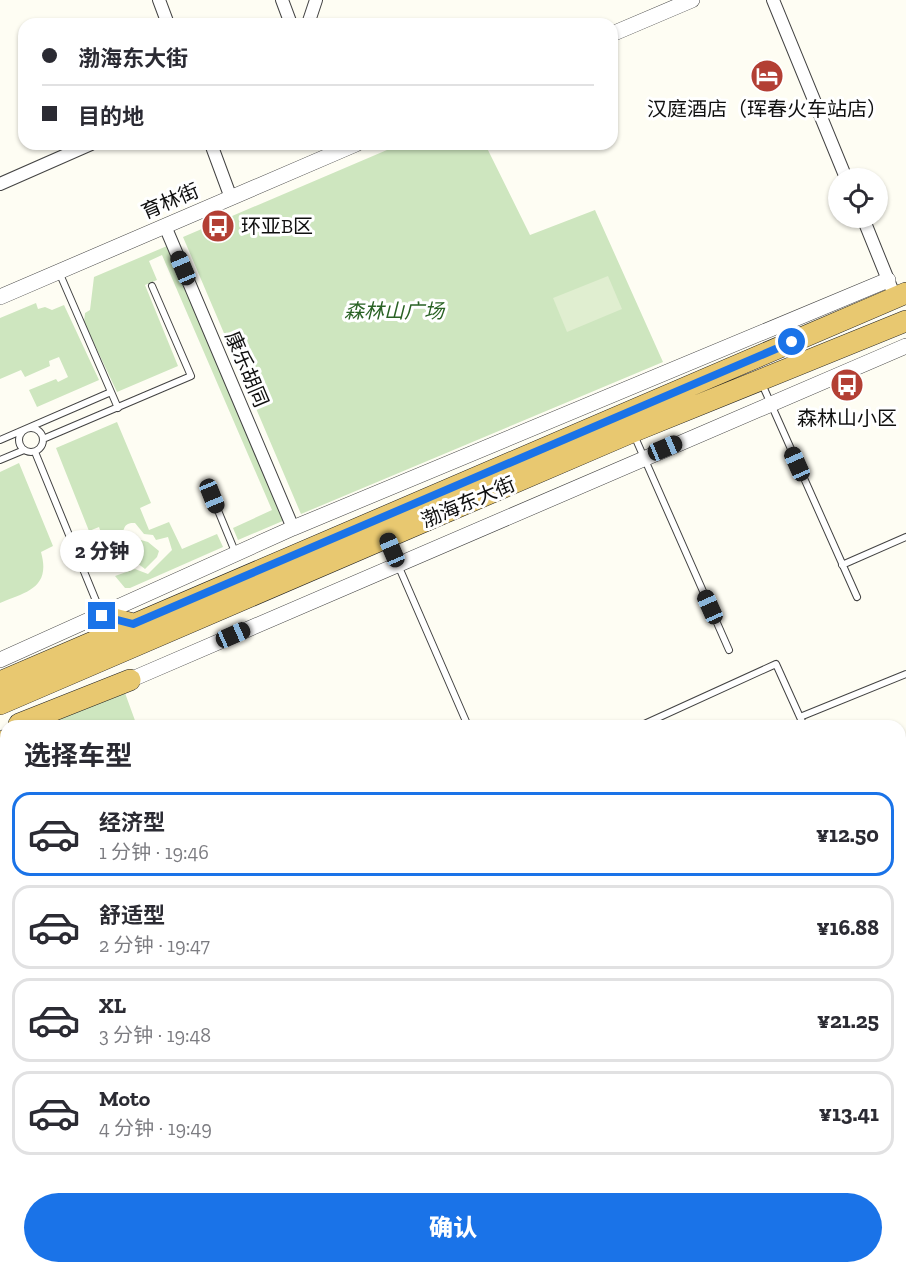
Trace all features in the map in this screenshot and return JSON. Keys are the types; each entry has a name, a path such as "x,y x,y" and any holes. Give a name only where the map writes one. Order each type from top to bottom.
{"highway":[{"name":"渤海东大街","path":"0,704 93,664 897,290"},
{"name":"渤海东大街","path":"0,682 133,624 761,382 906,321"},
{"path":"102,616 133,624"},
{"path":"24,720 37,706 93,664"},
{"path":"37,720 130,680"}],"street":[{"path":"159,0 166,18"},
{"path":"282,0 289,18"},
{"path":"310,18 316,0"},
{"path":"618,31 692,0"},
{"path":"773,0 842,168"},
{"path":"0,184 77,150"},
{"path":"213,150 231,198"},
{"name":"育林街","path":"0,297 342,150"},
{"name":"康乐胡同","path":"165,226 293,528"},
{"path":"0,660 293,528 897,290 867,228"},
{"name":"渤海东大街","path":"130,680 397,563 906,346"}],"lane":[{"path":"58,272 118,408"},
{"path":"43,439 191,376 152,286"},
{"path":"761,382 857,597"},
{"path":"0,440 111,392"},
{"path":"26,429 37,430 43,439 41,447 35,452"},
{"path":"24,450 19,439 26,429"},
{"path":"632,432 729,650"},
{"path":"0,460 24,450 35,452"},
{"path":"35,452 102,616"},
{"path":"212,496 236,554"},
{"path":"382,528 465,720"},
{"path":"842,564 906,537"},
{"path":"653,720 776,664 802,720"},
{"path":"807,720 906,674"}],"green space":[{"name":"森林山广场","path":"387,150 488,150 530,235 595,210 663,362 301,514 183,237"},
{"path":"167,246 285,520 238,540 233,528 272,510 162,255 149,261 157,280 145,285 178,366 117,392 84,322 85,313 90,310 94,277"},
{"path":"608,276 622,309 567,332 553,298"},
{"path":"36,303 38,309 45,307 52,310 64,305 99,380 37,407 29,390 56,379 58,382 68,377 59,357 49,361 50,366 25,377 21,370 0,379 0,318"},
{"path":"117,422 151,503 140,508 149,530 169,522 182,549 217,534 223,547 130,588 125,588 115,576 135,569 148,574 172,550 168,537 156,540 153,535 144,534 135,523 131,523 125,526 120,542 107,550 99,527 89,531 56,448"},
{"path":"19,463 53,546 41,552 43,574 40,581 27,592 0,603 0,472"},
{"path":"141,540 148,542 159,551 157,557 145,569 137,563 139,552 131,545"},
{"path":"125,693 135,720 46,720"}],"place":[{"name":"汉庭酒店（珲春火车站店）","path":"767,76"},
{"name":"环亚B区","path":"218,226"},
{"name":"森林山小区","path":"847,385"}],"route":[{"path":"102,616 133,624 792,342"}]}
